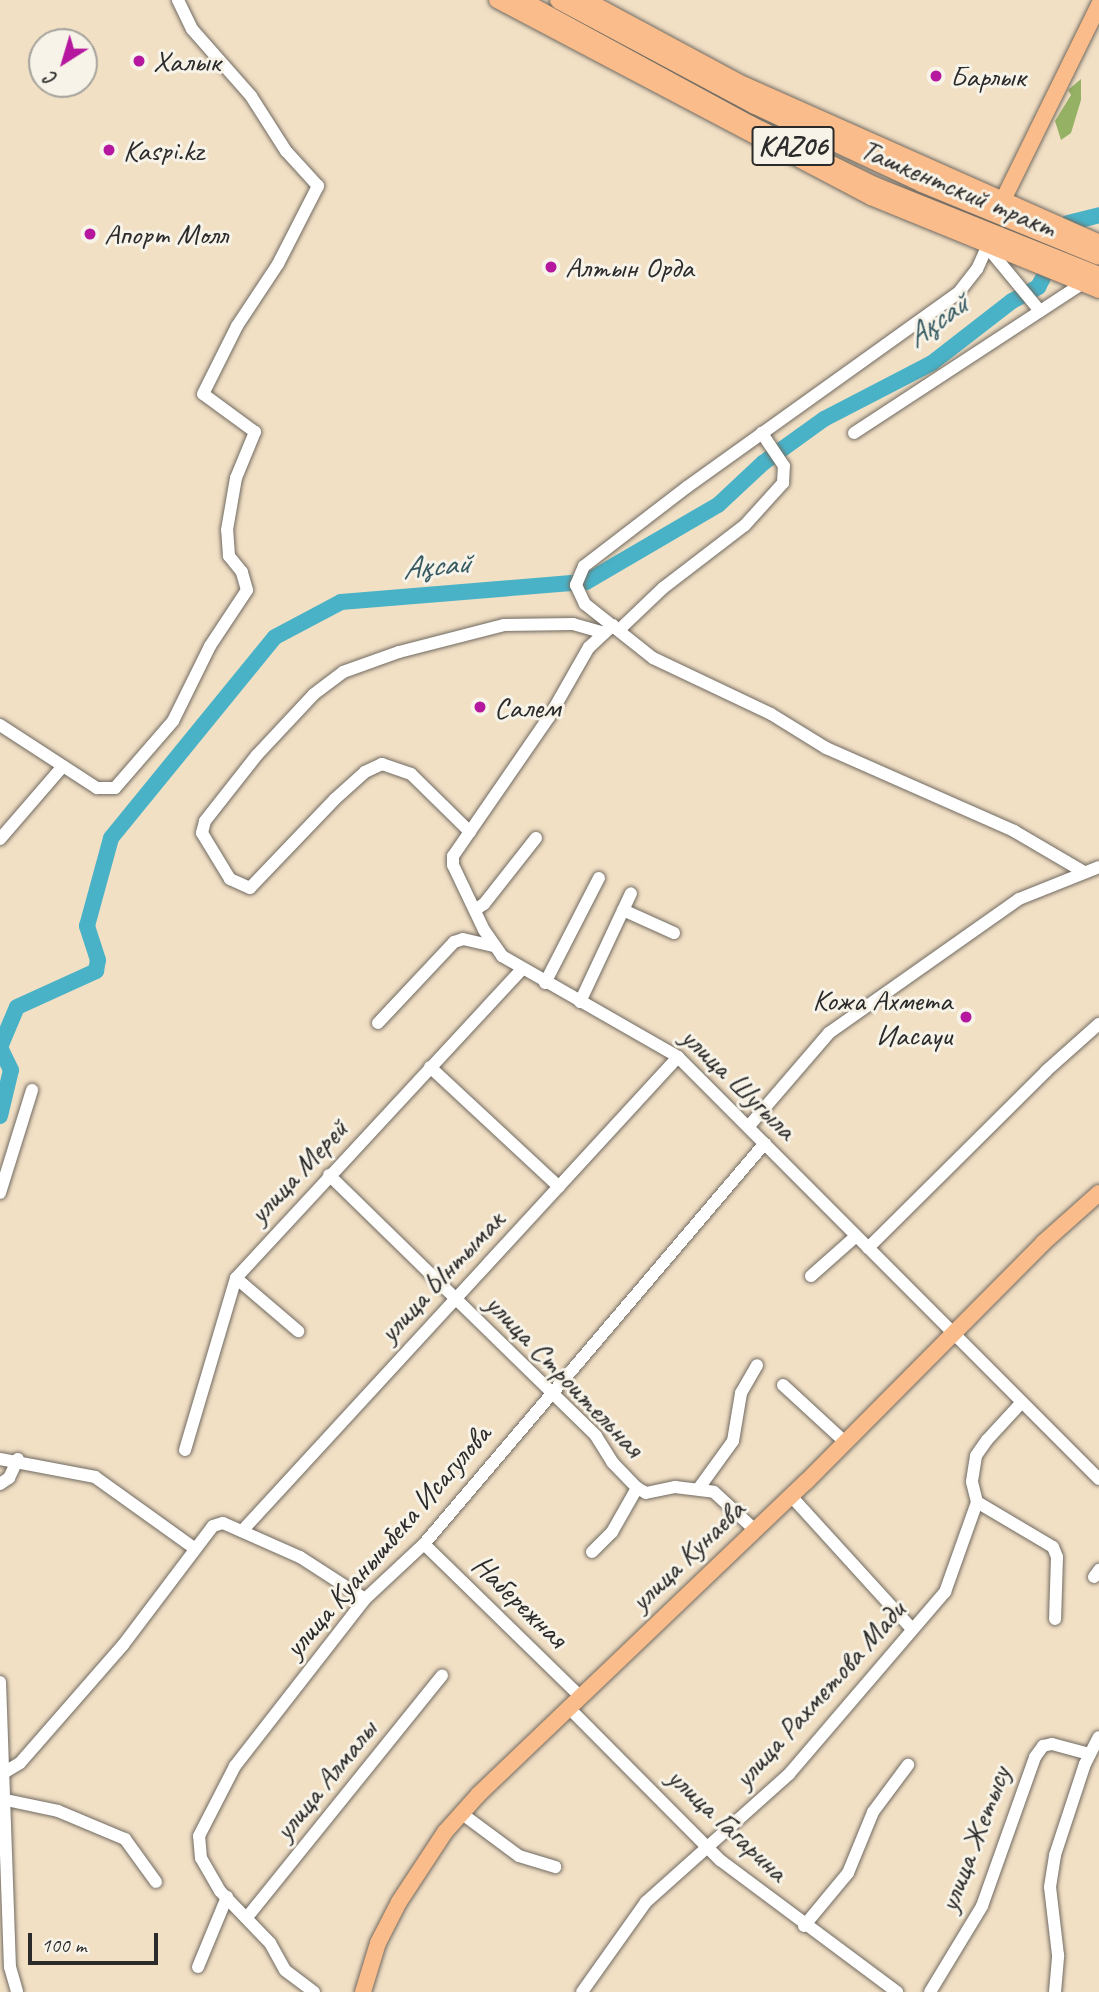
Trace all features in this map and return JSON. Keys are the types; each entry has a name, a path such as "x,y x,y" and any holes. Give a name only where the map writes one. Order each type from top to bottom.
{"highway":[{"name":"Ташкентский тракт","path":"520,0 750,125 874,186 1075,276"},
{"name":"KАZ06","path":"559,0 755,105 922,183 1094,250"},
{"name":"KАZ06","path":"1075,276 1099,276"}],"main road":[{"path":"497,0 759,142 987,247 1031,264 1075,276 1099,290"},
{"path":"586,0 738,82 1045,221 1094,250"},
{"path":"1002,202 1099,5"},
{"name":"улица Кунаева","path":"363,1992 378,1943 399,1902 461,1813 791,1496 951,1333 1099,1193"}],"street":[{"path":"0,725 105,790 127,779 173,721 210,646 247,590 242,572 229,556 227,530 236,478 255,432 203,394 237,326 318,192 316,181 286,151 251,96 192,29 178,0"},
{"path":"1035,306 987,247 977,269 958,293 762,433 578,573 579,595 612,629 665,665 771,714 826,748 1014,831 1084,872"},
{"path":"854,433 1075,276"},
{"name":"улица Шугыла","path":"762,433 784,466 783,483 767,504 589,647 549,717 453,856 453,865 493,946 545,983 678,1057 1099,1479"},
{"path":"470,832 411,774 382,764 365,772 335,799 250,888 230,879 202,833 205,821 257,755 314,694 343,672 410,649 504,625 573,624 612,629"},
{"path":"0,839 63,766"},
{"path":"475,910 484,904 536,838"},
{"path":"749,1126 830,1033 1019,899 1099,868"},
{"path":"545,983 599,878"},
{"path":"580,1002 631,893"},
{"path":"623,910 674,933"},
{"path":"378,1023 454,942 463,939 493,946"},
{"name":"улица Мерей","path":"185,1450 236,1279 329,1175 522,969"},
{"path":"868,1248 1046,1071 1099,1024"},
{"name":"улица Ынтымак","path":"242,1531 678,1057"},
{"path":"430,1067 559,1187"},
{"path":"0,1193 32,1090"},
{"name":"улица Куанышбека Исагулова","path":"314,1992 285,1970 248,1916 227,1897 201,1858 199,1836 235,1766 365,1599 424,1544 551,1391 765,1143"},
{"name":"улица Строительная","path":"329,1175 596,1436 611,1462 637,1488 646,1493 699,1488"},
{"path":"811,1276 856,1236"},
{"path":"236,1279 298,1331"},
{"path":"755,1530 714,1492 699,1488 733,1441 741,1393 757,1365"},
{"path":"783,1385 845,1442"},
{"path":"1022,1402 976,1456 972,1482 977,1502 1053,1547 1055,1619"},
{"path":"0,1458 19,1459 108,1483 194,1548"},
{"path":"0,1484 9,1478 19,1459"},
{"path":"592,1552 611,1532 637,1488"},
{"path":"791,1496 911,1628"},
{"name":"улица Рахметова Мади","path":"582,1992 646,1902 789,1774 951,1580 977,1502"},
{"path":"5,1772 20,1763 143,1623 194,1548 214,1526 223,1523 300,1557 365,1599"},
{"name":"Набережная","path":"424,1544 574,1702"},
{"name":"улица Алмалы","path":"248,1916 442,1676"},
{"path":"0,1682 6,1800 9,1986"},
{"name":"улица Гагарина","path":"574,1702 720,1860 804,1926 897,1992"},
{"path":"1055,1992 1058,1955 1050,1887 1055,1855 1090,1754 1099,1737"},
{"name":"улица Жетысу","path":"930,1992 982,1906 1035,1758 1042,1746 1052,1744 1090,1754"},
{"path":"804,1926 848,1873 873,1812 908,1765"},
{"path":"6,1800 58,1811 125,1839 156,1882"},
{"path":"461,1813 520,1856 555,1867"},
{"path":"198,1967 227,1897"}],"green space":[{"path":"1081,79 1081,100 1071,133 1061,140 1055,121 1071,95 1068,90"}],"waterway":[{"name":"Ақсай","path":"1068,223 1099,215"},
{"name":"Ақсай","path":"0,1116 11,1070 0,1047 17,1007 96,971 98,960 87,926 111,838 275,637 341,602 586,582 718,505 763,463 824,419 932,363 1012,301 1038,287 1043,278"}],"place":[{"name":"Халык","path":"139,61"},
{"name":"Барлык","path":"936,76"},
{"name":"Kaspi.kz","path":"109,150"},
{"name":"Апорт Молл","path":"90,234"},
{"name":"Алтын Орда","path":"551,267"},
{"name":"Салем","path":"480,707"},
{"name":"Кожа Ахмета Иасауи","path":"966,1017"}]}
